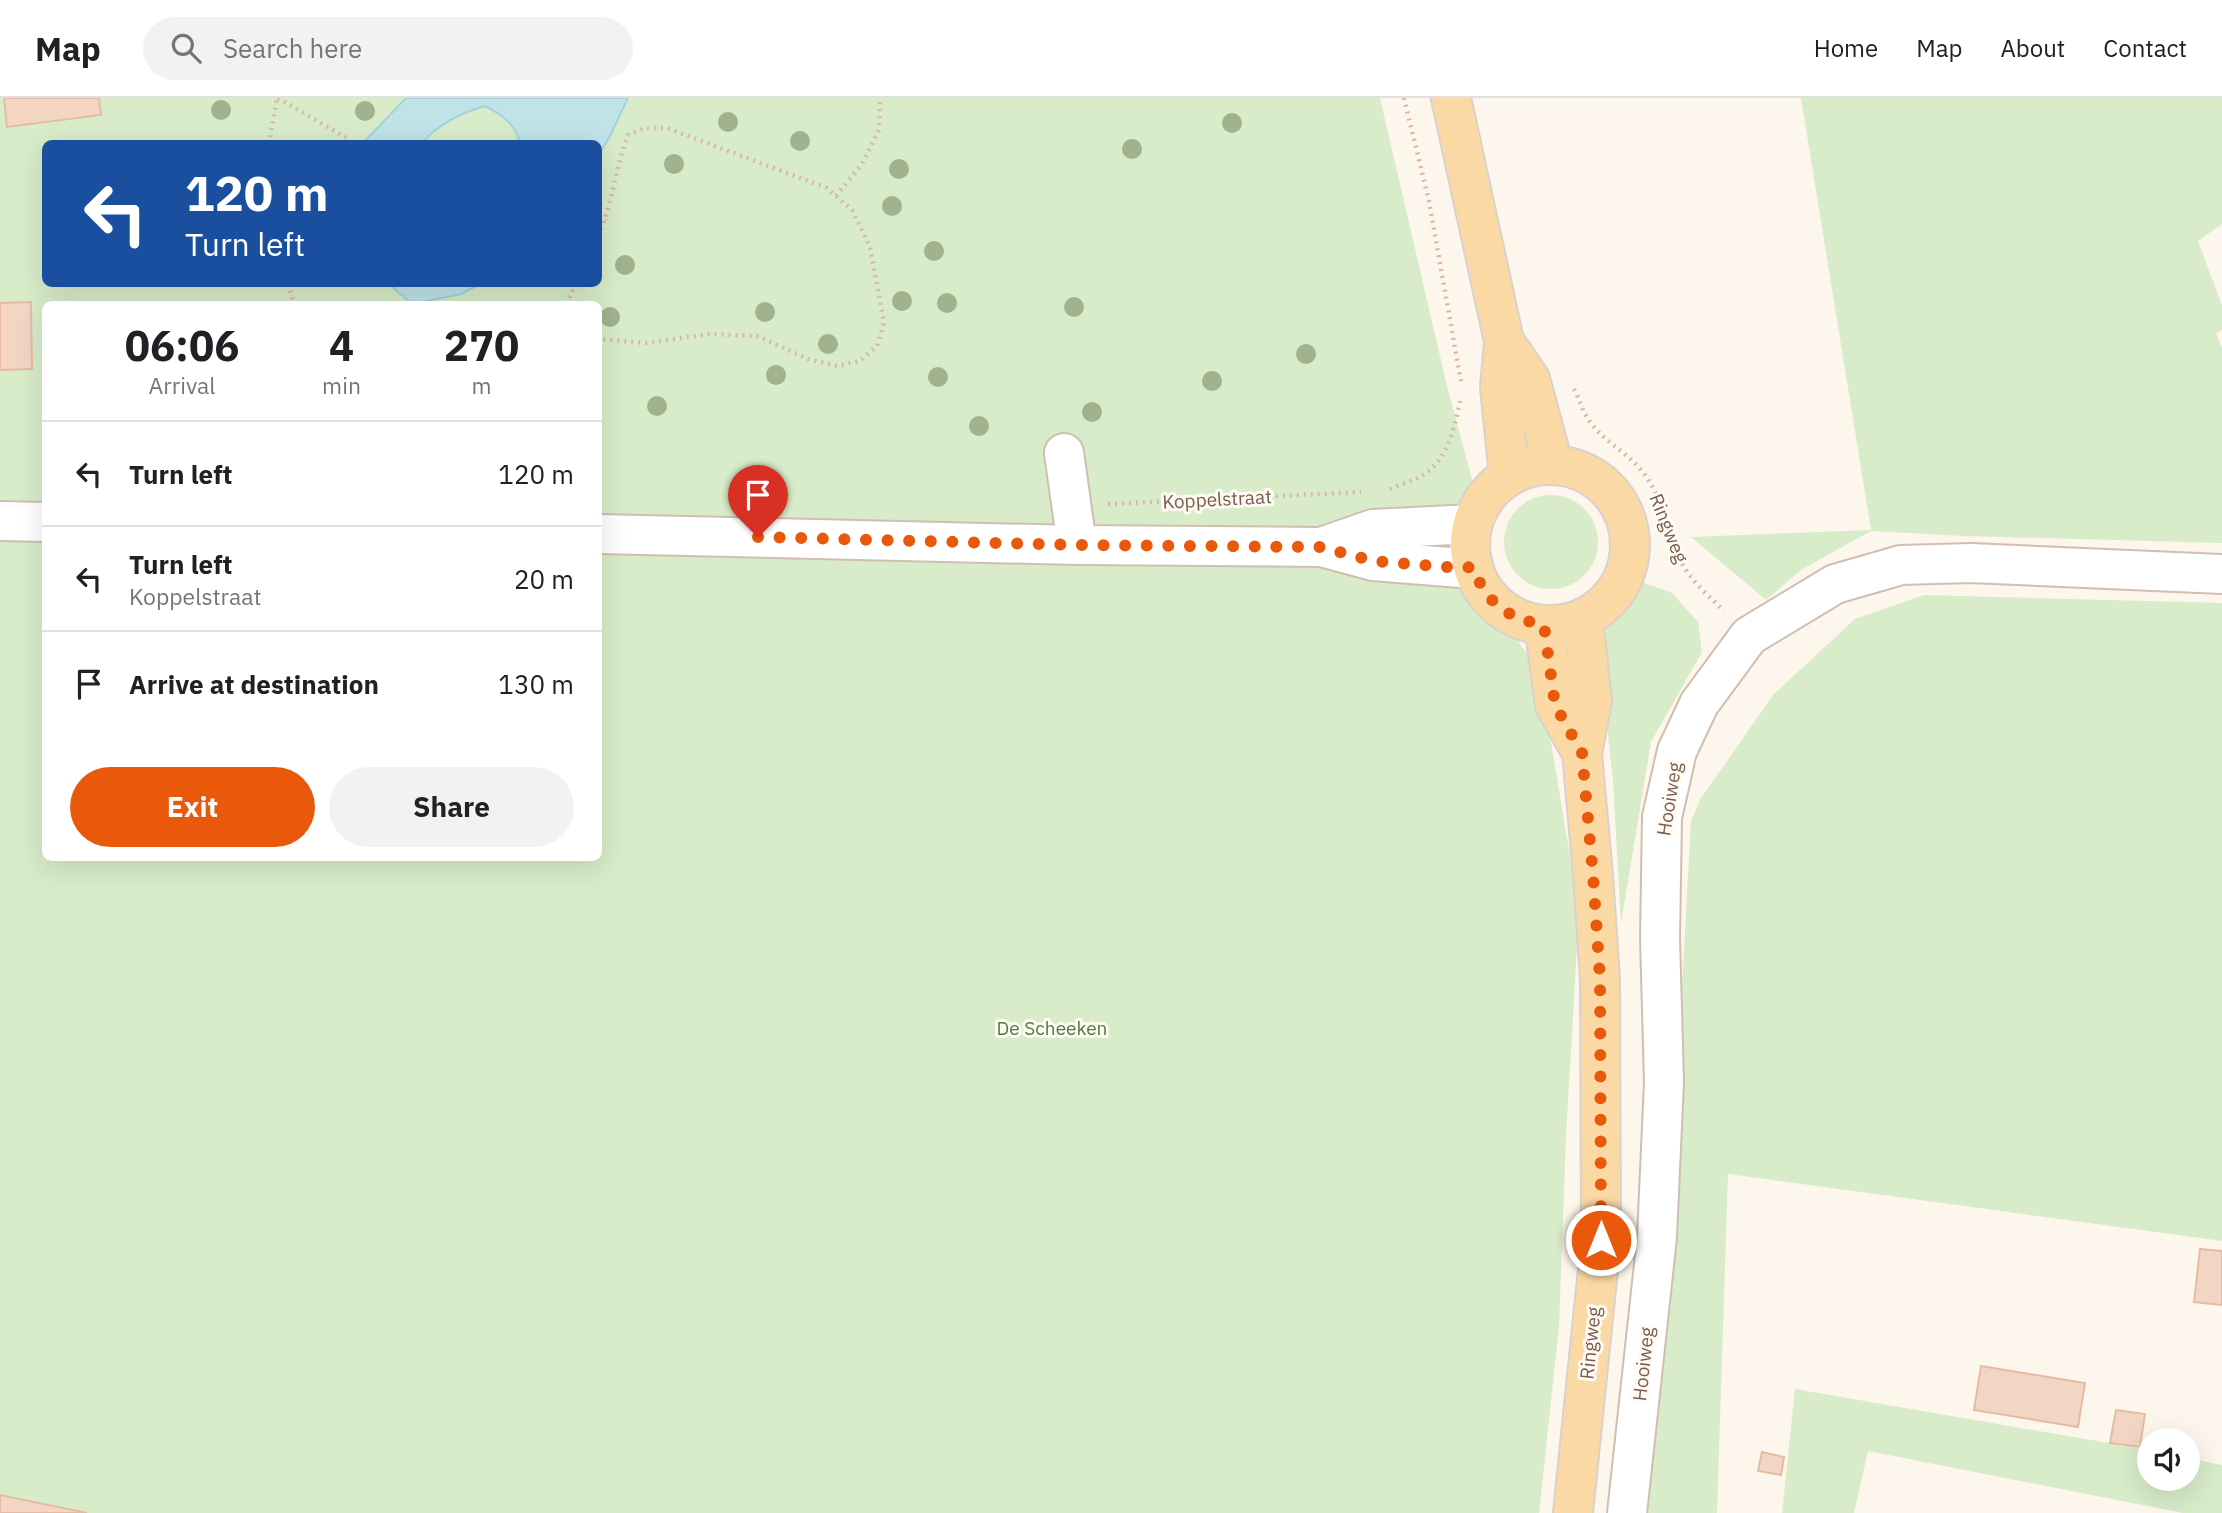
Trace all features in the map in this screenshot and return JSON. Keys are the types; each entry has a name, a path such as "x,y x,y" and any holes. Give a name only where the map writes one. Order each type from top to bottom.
{"main road":[{"path":"1451,98 1504,341 1500,388 1509,475"},
{"path":"1504,341 1530,379 1553,464"},
{"path":"1553,464 1576,468 1598,479 1615,496 1626,517 1631,541 1628,565 1619,587 1603,605 1583,618 1563,624 1544,625 1524,621 1506,612 1485,592 1473,567 1469,544 1472,524 1481,503 1495,486 1509,475 1532,466 1553,464"},
{"name":"Ringweg","path":"1573,1513 1601,1240 1600,979 1582,753 1592,701 1583,618"},
{"name":"Ringweg","path":"1544,625 1555,705 1582,753"}],"street":[{"path":"1064,453 1077,545"},
{"path":"0,521 42,522"},
{"path":"1321,547 1373,529 1472,524"},
{"path":"602,534 1077,545 1321,547 1373,561 1473,567"},
{"name":"Hooiweg","path":"1627,1513 1658,1224 1664,1082 1660,938 1662,817 1677,751 1699,704 1749,636 1835,584 1901,565 1971,563 2222,574"}],"path":[{"path":"270,140 278,98 350,140"},
{"path":"836,196 862,164 879,130 880,98"},
{"path":"1386,490 1427,472 1444,452 1454,426 1462,391 1429,201 1404,98"},
{"path":"602,228 628,135 645,128 667,128 827,188 852,210 870,247 884,323 877,346 860,361 837,366 808,359 757,337 710,334 646,343 602,339"},
{"path":"602,220 606,221"},
{"name":"Ringweg","path":"1530,379 1562,378 1575,390 1583,414 1595,429 1634,460 1648,479 1666,513 1679,558 1688,574 1749,636"},
{"name":"Koppelstraat","path":"1072,506 1373,491"}],"green space":[{"name":"De Scheeken","path":"0,98 1380,98 1447,386 1514,636 1528,655 1547,718 1575,886 1577,947 1559,1327 1539,1513 0,1513"},
{"path":"1801,98 2222,98 2222,224 2198,241 2222,305 2222,330 2216,333 2222,348 2222,543 1871,531 1801,570 1766,600 1691,537 1871,530"},
{"path":"1551,495 1569,498 1585,508 1595,524 1598,542 1595,560 1585,576 1569,586 1551,589 1533,586 1517,576 1507,560 1504,542 1507,524 1517,508 1533,498"},
{"path":"1642,582 1672,593 1698,622 1702,652 1651,742 1621,923 1613,781 1599,653 1607,626"},
{"path":"1924,595 2222,603 2222,1241 1728,1174 1717,1513 1638,1513 1673,1150 1691,821 1701,798 1774,694 1855,619"},
{"path":"1795,1389 2137,1448 2137,1491 2200,1491 2200,1460 2222,1465 2222,1513 2183,1513 1868,1451 1854,1513 1782,1513"}],"water":[{"path":"406,98 628,98 602,149 602,140 519,140 507,121 485,106 450,120 425,140 366,140"},
{"path":"392,287 474,287 461,294 427,301 409,301"}],"building":[{"path":"4,98 99,98 101,115 7,127"},
{"path":"31,302 32,369 0,370 0,303"},
{"path":"2200,1249 2222,1251 2222,1305 2194,1302"},
{"path":"1981,1366 2085,1383 2078,1427 1974,1410"},
{"path":"2116,1410 2145,1414 2143,1428 2137,1428 2137,1447 2110,1443"},
{"path":"1762,1452 1784,1457 1781,1475 1758,1471"},
{"path":"0,1495 87,1513 0,1513"}],"route":[{"path":"758,537 1077,545 1321,547 1373,561 1473,567 1479,583 1491,599 1506,612 1524,621 1544,625 1555,705 1582,753 1600,979 1601,1240"}]}
